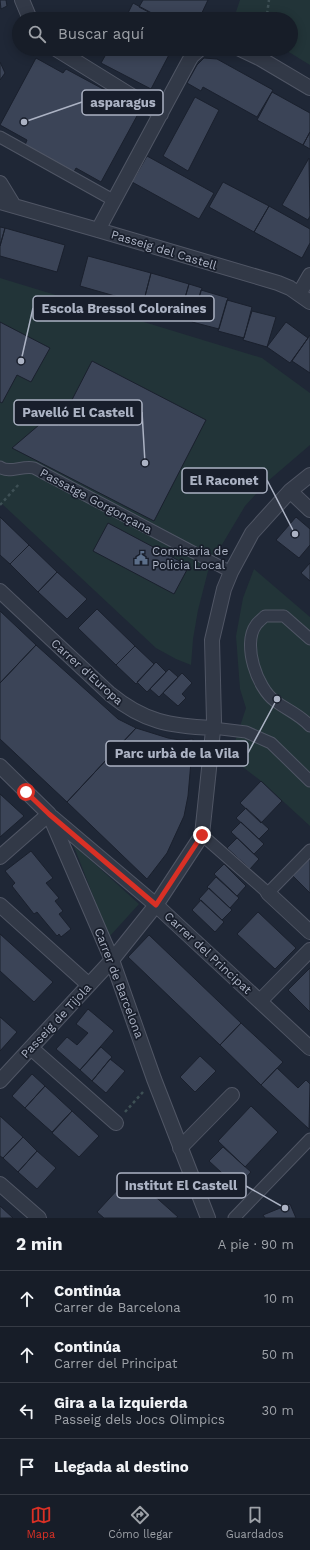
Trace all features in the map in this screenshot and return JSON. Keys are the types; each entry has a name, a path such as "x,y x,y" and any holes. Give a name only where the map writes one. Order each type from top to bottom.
{"street":[{"path":"22,0 27,12"},
{"path":"67,56 161,114"},
{"path":"98,230 192,56"},
{"path":"255,56 310,88"},
{"path":"0,137 113,200"},
{"path":"0,183 14,206"},
{"name":"Passeig del Castell","path":"0,202 278,284 290,288 305,298"},
{"path":"305,298 310,275"},
{"name":"Passatge Gorgonçana","path":"0,467 6,470 30,467 34,468 231,572"},
{"path":"310,475 290,492 252,533 231,572 224,589 212,640 213,728 202,835 310,932"},
{"path":"290,492 310,510"},
{"name":"Carrer d'Europa","path":"0,591 110,694 126,707 147,718 166,723 186,727 213,728"},
{"path":"310,639 284,616 265,616 255,626 250,642 253,666 263,688 274,701 290,709 310,726"},
{"path":"213,728 246,732 271,743 310,781"},
{"name":"Carrer de Barcelona","path":"0,766 49,814 112,960 154,1079 208,1218"},
{"path":"0,857 49,814"},
{"name":"Carrer del Principat","path":"49,814 156,905 310,1048"},
{"name":"Passeig de Tijola","path":"1,1080 112,960 156,905 202,835"},
{"path":"268,893 310,850"},
{"path":"0,905 89,985"},
{"path":"260,1001 310,950"},
{"path":"31,1048 116,1123"},
{"path":"180,1148 232,1095"},
{"path":"234,1218 310,1139"},
{"path":"0,1184 39,1218"}],"path":[{"path":"267,12 269,0"},
{"path":"0,505 34,468"},
{"path":"116,1123 154,1079"}],"shaded area":[{"path":"240,0 310,0 310,65 295,56 298,56 298,12 236,12"},
{"path":"0,278 262,358 310,393 310,445 268,481 245,506 208,571 198,610 193,639 191,665 156,648 0,502"},
{"path":"254,569 310,617 310,826 261,781 230,757 246,708 240,689 236,636 243,598"},
{"path":"73,844 139,904 109,937"}],"building":[{"path":"0,0 6,0 7,6 1,9"},
{"path":"143,0 208,0 202,12 149,12 139,7"},
{"path":"133,3 150,12 128,12"},
{"path":"105,56 168,56 151,89 101,63"},
{"path":"36,58 63,73 66,69 116,96 114,100 138,114 101,182 76,168 74,172 25,145 27,140 0,125"},
{"path":"204,58 217,59 273,90 257,117 203,87 201,91 187,83 197,65"},
{"path":"0,62 5,73 0,80"},
{"path":"272,92 310,113 310,132 303,145 257,120"},
{"path":"195,97 219,110 188,171 163,156"},
{"path":"310,132 310,149 303,145"},
{"path":"147,156 214,193 199,219 132,182"},
{"path":"309,158 310,216 308,220 282,205"},
{"path":"223,182 269,206 254,232 209,207"},
{"path":"269,206 310,229 310,243 302,258 254,232"},
{"path":"0,227 5,228 0,246"},
{"path":"5,228 65,245 57,272 0,256 0,246"},
{"path":"88,256 151,273 143,304 80,286"},
{"path":"151,273 189,284 180,315 143,304"},
{"path":"189,284 202,288 193,318 180,315"},
{"path":"201,290 228,298 219,329 192,322"},
{"path":"227,300 252,307 244,338 218,331"},
{"path":"252,311 276,317 267,347 243,340"},
{"path":"0,322 50,348 31,382 17,375 2,403 0,402"},
{"path":"286,322 308,338 290,363 267,347"},
{"path":"310,335 310,373 292,361"},
{"path":"92,361 206,420 154,521 12,448 46,419 59,425"},
{"path":"0,517 29,545 10,564 0,555"},
{"path":"296,517 310,529 310,545 299,558 276,540"},
{"name":"Comisaria de Policia Local","path":"108,523 189,566 174,594 93,551"},
{"path":"29,545 57,572 38,592 10,564"},
{"path":"310,563 310,581 301,573"},
{"path":"57,572 87,599 67,619 38,592"},
{"path":"97,609 135,646 116,665 78,628"},
{"path":"0,611 36,645 0,683"},
{"path":"36,645 118,719 136,728 67,802 0,739 0,683"},
{"path":"135,646 154,664 136,684 116,665"},
{"path":"156,662 166,672 147,692 137,682"},
{"path":"169,669 178,677 159,697 150,689"},
{"path":"182,673 192,683 182,694 186,698 178,706 163,693"},
{"path":"136,728 168,738 180,740 193,739 188,796 184,816 167,853 147,879 67,802"},
{"path":"261,781 282,801 261,823 240,803"},
{"path":"0,794 24,816 0,837"},
{"path":"246,808 269,829 259,839 236,818"},
{"path":"241,822 264,844 254,854 231,832"},
{"path":"237,838 259,859 250,869 227,848"},
{"path":"31,851 53,878 46,883 59,898 55,901 63,911 59,914 71,929 61,937 59,934 57,936 37,912 34,914 12,886 15,883 5,871"},
{"path":"310,858 310,893 293,876"},
{"path":"224,864 246,886 237,896 214,874"},
{"path":"216,877 239,898 230,908 207,887"},
{"path":"209,888 232,910 222,920 199,899"},
{"path":"201,900 224,922 215,932 192,910"},
{"path":"258,912 296,948 275,969 237,934"},
{"path":"0,934 53,982 34,1002 0,971"},
{"path":"149,935 241,1023 220,1045 128,957"},
{"path":"310,968 310,1012 288,990"},
{"path":"88,1009 114,1031 80,1070 56,1049 67,1037 77,1045 88,1033 76,1024"},
{"path":"0,1017 17,1032 0,1051"},
{"path":"241,1023 283,1062 261,1085 220,1045"},
{"path":"101,1047 112,1057 92,1081 80,1070"},
{"path":"200,1056 216,1071 195,1092 180,1077"},
{"path":"110,1059 125,1071 106,1093 92,1081"},
{"path":"277,1068 298,1088 306,1080 310,1084 309,1129 261,1085"},
{"path":"32,1074 45,1086 25,1108 12,1096"},
{"path":"45,1086 72,1111 52,1132 25,1108"},
{"path":"251,1106 278,1132 245,1167 218,1141"},
{"path":"72,1111 99,1136 79,1157 52,1133"},
{"path":"0,1116 23,1137 3,1158 0,1156"},
{"path":"23,1137 37,1151 18,1172 3,1158"},
{"path":"223,1147 251,1172 237,1187 209,1161"},
{"path":"37,1151 56,1168 37,1189 18,1172"},
{"path":"131,1175 178,1217 104,1218 97,1212"},
{"path":"290,1204 296,1218 265,1218 263,1215"},
{"path":"0,1206 13,1218 0,1218"}],"place":[{"name":"asparagus","path":"24,122"},
{"name":"Escola Bressol Coloraines","path":"21,361"},
{"name":"Pavelló El Castell","path":"145,463"},
{"name":"El Raconet","path":"295,534"},
{"name":"Comisaria de Policia Local","path":"141,558"},
{"name":"Parc urbà de la Vila","path":"277,699"},
{"name":"Institut El Castell","path":"285,1208"}],"route":[{"path":"26,792 49,814 156,905 202,835"}]}
